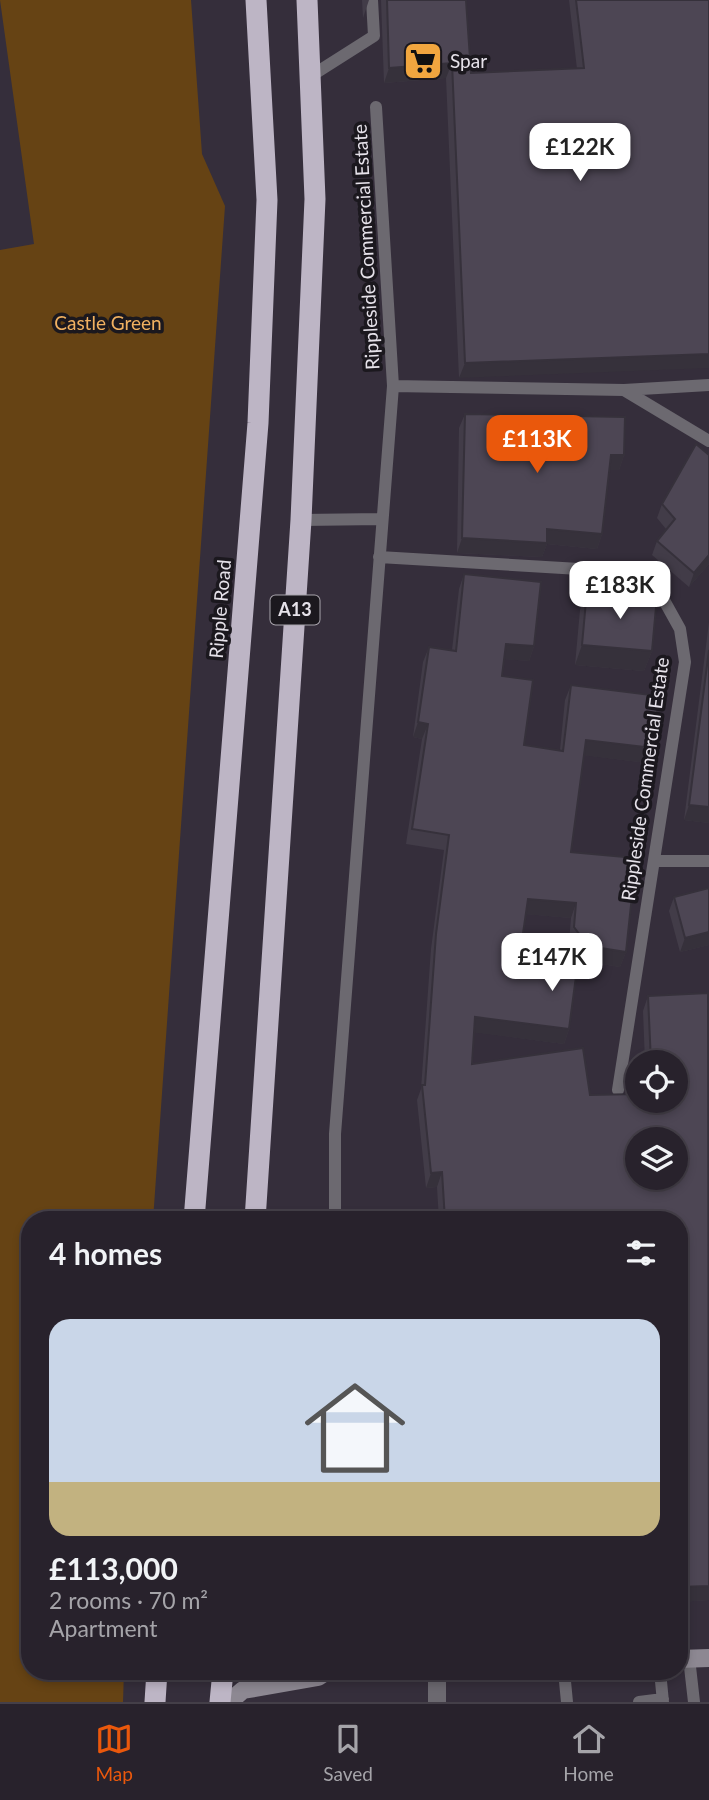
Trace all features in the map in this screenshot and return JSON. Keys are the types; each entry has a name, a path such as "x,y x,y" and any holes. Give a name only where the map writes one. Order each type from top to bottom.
{"highway":[{"name":"Ripple Road","path":"195,1211 258,423 267,200 256,0"},
{"name":"A13","path":"256,1211 301,520 315,199 307,0"},
{"path":"155,1702 156,1680"},
{"path":"220,1702 221,1680"}],"street":[{"path":"688,1659 709,1658"},
{"path":"229,1702 243,1690 301,1680"},
{"path":"437,1680 437,1702"}],"lane":[{"path":"311,76 374,36 372,0"},
{"name":"Rippleside Commercial Estate","path":"335,1211 335,1135 393,386 376,107"},
{"path":"624,390 709,385"},
{"name":"Rippleside Commercial Estate","path":"393,386 624,390 709,441"},
{"path":"301,520 382,519"},
{"name":"Rippleside Commercial Estate","path":"379,557 596,570 632,580 664,602 680,629 685,662 618,1090"},
{"path":"654,861 709,861"},
{"path":"688,1676 694,1702"},
{"path":"565,1680 567,1702"},
{"path":"639,1702 663,1701 661,1680"}],"green space":[{"name":"Castle Green","path":"0,0 191,0 202,154 225,206 154,1211 21,1211 21,1680 124,1680 123,1702 0,1702 0,250 34,244"}],"building":[{"path":"387,0 466,0 471,73 584,68 576,0 709,0 709,354 465,363 452,63 389,68"},
{"path":"465,414 625,417 624,455 611,455 602,534 547,529 547,543 462,538"},
{"path":"696,444 709,455 709,555 694,573 657,541 675,519 662,504"},
{"path":"464,574 541,582 534,646 506,644 502,676 533,680 524,745 563,751 571,685 659,696 653,748 586,740 571,852 636,858 626,952 588,946 574,927 576,903 528,899 519,961 577,969 569,1029 475,1017 472,1064 583,1048 590,1095 625,1094 625,1113 688,1113 688,1050 650,1050 648,996 708,993 709,1586 688,1587 688,1211 444,1211 442,1172 431,1173 422,1085 425,1085 436,934 449,835 412,829 428,724 418,722 429,647 456,651"},
{"path":"587,590 657,596 652,651 582,645"},
{"path":"709,650 709,807 689,805"},
{"path":"709,888 709,932 685,938 674,897"}],"place":[{"name":"Spar","path":"423,61"}]}
